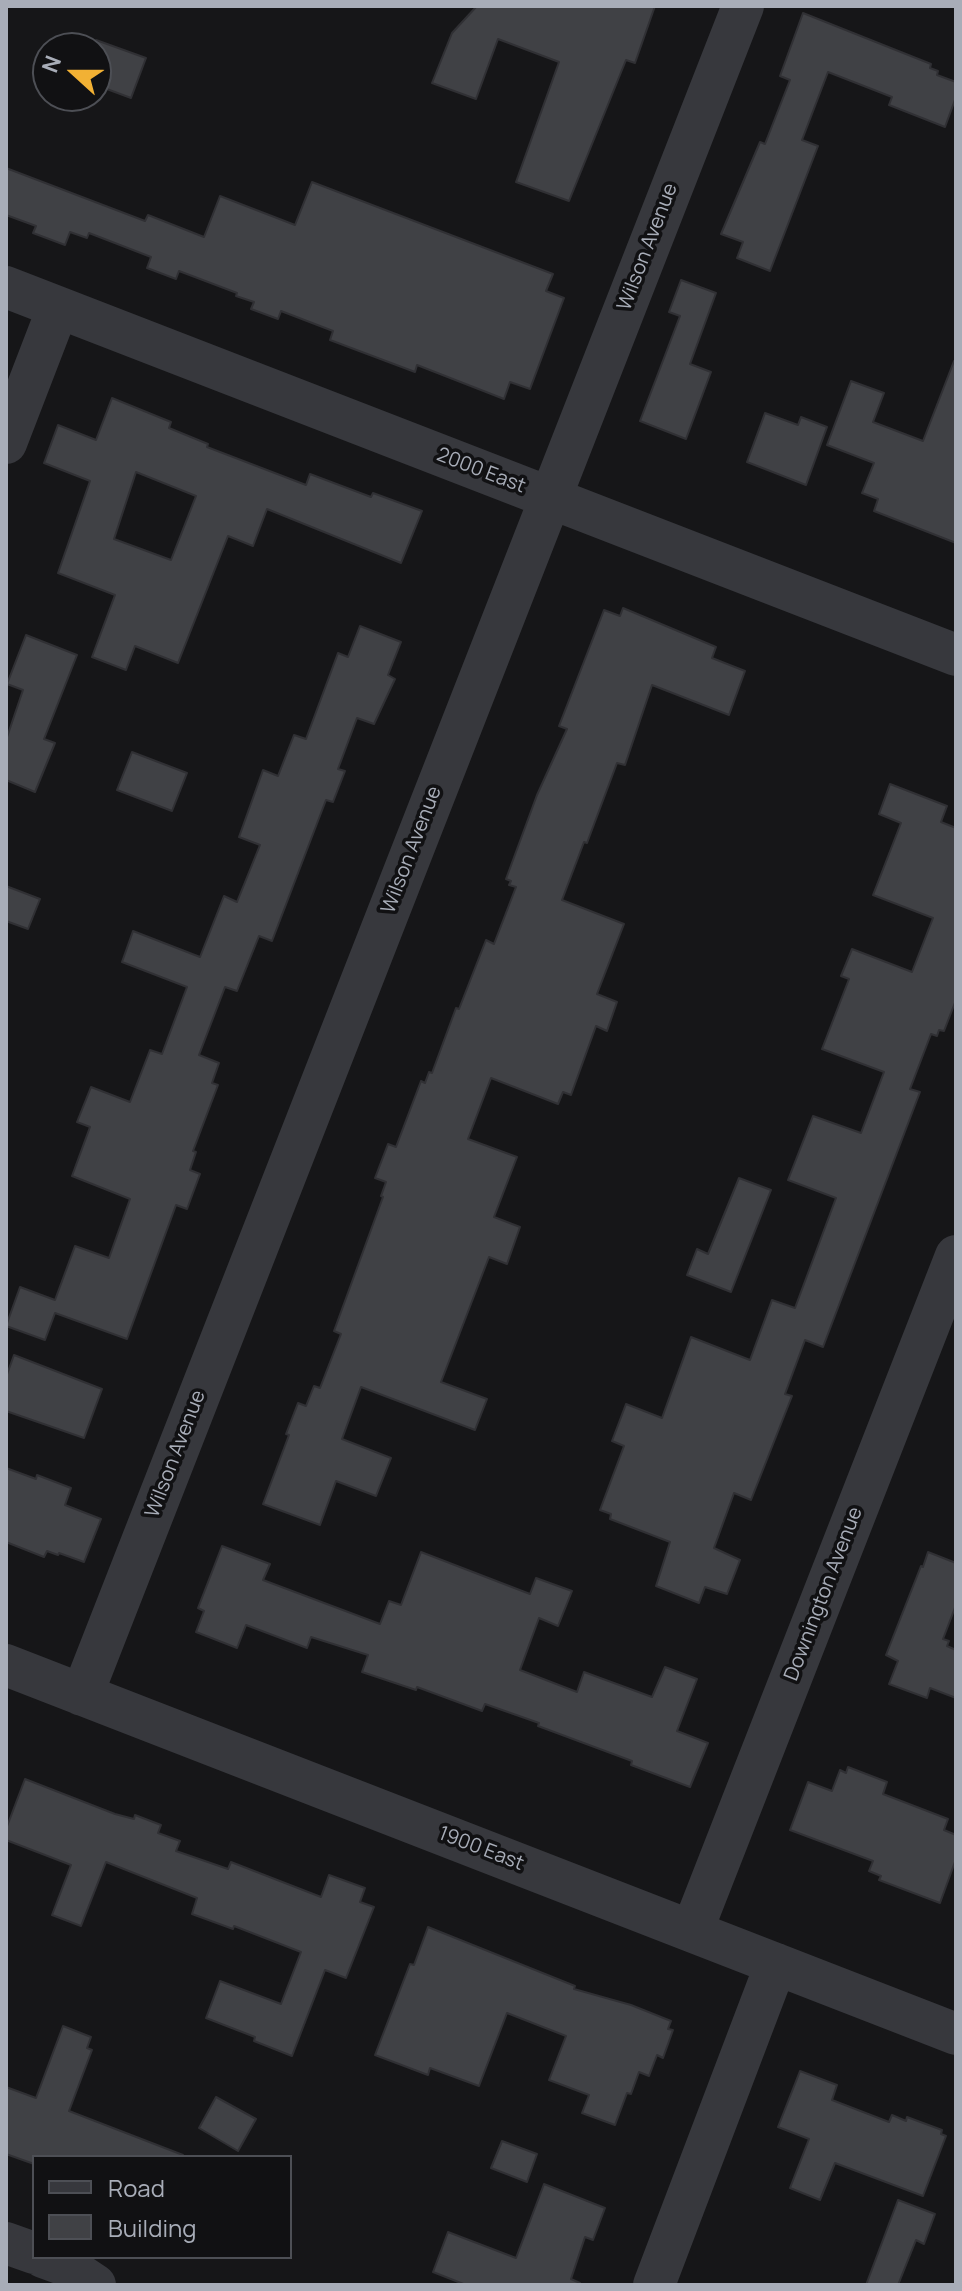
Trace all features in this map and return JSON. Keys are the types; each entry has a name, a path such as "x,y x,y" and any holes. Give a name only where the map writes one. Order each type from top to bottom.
{"street":[{"name":"Wilson Avenue","path":"82,1695 743,6"},
{"name":"2000 East","path":"6,287 956,655"},
{"path":"6,443 58,308"},
{"name":"Downington Avenue","path":"692,1931 956,1256"},
{"name":"1900 East","path":"6,1665 956,2034"},
{"path":"654,2285 776,1964"},
{"path":"6,2243 32,2252"},
{"path":"48,2259 65,2265 95,2285"}],"building":[{"path":"477,6 655,6 635,63 626,60 569,201 516,182 559,62 498,39 476,99 432,83 452,33"},
{"path":"803,13 931,64 930,68 938,71 937,75 956,82 956,97 945,127 889,105 892,97 828,72 802,140 818,146 770,271 737,258 743,242 721,234 760,142 765,144 790,80 780,76"},
{"path":"112,46 146,58 131,98 112,91"},
{"path":"6,168 145,221 148,215 204,237 220,196 295,225 312,182 553,274 546,291 564,298 530,389 510,382 504,399 417,365 415,372 330,340 333,331 281,311 278,319 251,309 254,302 236,296 237,293 179,271 176,279 147,268 151,257 89,233 87,238 70,232 65,245 33,233 36,226 6,215"},
{"path":"681,280 716,293 690,364 711,372 686,439 640,421 680,316 669,312"},
{"path":"954,361 956,543 874,511 878,499 862,493 874,463 827,445 851,381 884,393 873,422 923,441"},
{"path":"112,398 171,422 169,428 208,444 207,447 306,485 310,474 371,497 373,493 422,511 401,563 267,509 253,546 228,536 178,663 135,646 126,670 92,657 115,595 58,573 90,481 44,463 58,425 96,440","holes":["136,472 196,496 171,560 114,539"]},
{"path":"765,413 798,425 801,417 827,427 806,485 747,462"},
{"path":"623,608 716,647 712,658 745,671 729,715 652,685 625,765 617,763 562,900 624,924 597,994 617,1002 607,1031 596,1026 571,1095 563,1092 558,1104 491,1078 468,1139 517,1157 494,1217 520,1227 507,1264 489,1257 441,1382 487,1399 475,1430 361,1387 342,1439 391,1458 376,1496 336,1481 320,1525 263,1504 289,1435 286,1434 298,1403 306,1406 314,1386 320,1388 341,1334 334,1331 383,1197 386,1182 375,1178 388,1144 396,1147 421,1081 425,1083 429,1072 432,1073 486,940 494,944 516,887 509,885 511,881 506,879 537,795 567,729 559,726 604,610 620,616"},
{"path":"360,626 401,642 388,675 395,679 374,724 357,718 338,769 345,771 333,802 326,800 272,941 259,936 237,991 225,987 199,1055 219,1063 212,1083 218,1085 193,1151 196,1152 190,1170 200,1174 187,1209 176,1205 127,1339 55,1313 45,1340 6,1326 20,1287 55,1300 75,1246 109,1258 130,1199 72,1176 90,1127 77,1122 91,1087 130,1102 150,1050 162,1054 187,987 122,962 133,931 200,957 224,896 237,902 260,845 239,837 263,770 278,776 294,735 306,739 338,653 348,657"},
{"path":"26,635 77,655 44,739 55,743 35,792 6,780 6,740 23,690 7,684"},
{"path":"132,752 187,773 172,811 117,790"},
{"path":"890,784 947,806 941,822 956,828 956,1000 944,1031 939,1030 937,1036 931,1034 910,1089 920,1092 823,1347 805,1340 785,1394 792,1396 751,1500 734,1493 714,1548 740,1560 727,1594 705,1587 699,1603 656,1586 670,1542 610,1519 611,1514 600,1510 624,1446 612,1441 626,1404 662,1418 691,1337 750,1360 772,1300 795,1308 836,1198 788,1180 813,1116 861,1133 884,1072 822,1049 849,979 841,976 852,949 912,972 933,918 873,895 901,823 879,814"},
{"path":"6,886 40,899 28,929 6,921"},
{"path":"739,1178 771,1190 731,1292 687,1275 697,1249 708,1254"},
{"path":"14,1355 102,1389 84,1438 6,1411 6,1377"},
{"path":"6,1468 36,1479 37,1475 71,1488 65,1505 101,1519 84,1562 47,1551 44,1557 6,1542"},
{"path":"222,1546 270,1564 263,1580 380,1624 389,1601 401,1605 421,1552 530,1594 536,1578 572,1591 558,1626 539,1618 520,1670 577,1692 584,1672 652,1697 665,1667 697,1679 677,1731 708,1743 690,1787 631,1765 632,1761 538,1726 539,1723 485,1704 482,1711 417,1687 416,1690 362,1672 368,1655 311,1637 307,1648 246,1625 237,1648 196,1632 204,1611 198,1608"},
{"path":"928,1552 956,1563 956,1605 943,1639 949,1641 947,1646 956,1650 956,1698 930,1688 927,1698 889,1684 898,1661 886,1655"},
{"path":"848,1767 887,1782 883,1794 948,1819 944,1830 956,1835 956,1859 940,1903 879,1880 881,1876 869,1871 873,1861 790,1830 808,1782 832,1791 840,1770 846,1773"},
{"path":"25,1779 115,1814 134,1819 135,1815 161,1825 158,1833 180,1841 176,1851 228,1869 231,1862 321,1897 329,1875 365,1888 360,1902 374,1907 346,1978 325,1970 292,2056 254,2041 255,2037 206,2018 220,1981 281,2004 301,1952 234,1926 233,1929 192,1914 197,1898 106,1862 81,1926 52,1915 71,1865 6,1840 6,1829"},
{"path":"428,1927 575,1986 574,1989 631,2005 671,2021 668,2029 673,2030 663,2058 657,2055 649,2076 639,2072 615,2125 582,2113 589,2095 549,2080 566,2036 507,2013 479,2086 430,2068 428,2075 375,2055 410,1964 414,1965"},
{"path":"63,2026 91,2037 87,2048 92,2050 69,2111 183,2155 32,2155 32,2163 6,2154 6,2087 36,2098"},
{"path":"800,2071 837,2085 832,2100 889,2122 892,2115 906,2121 907,2117 942,2130 941,2134 946,2136 923,2196 835,2163 820,2200 790,2188 809,2139 778,2127"},
{"path":"216,2097 256,2119 238,2151 199,2128"},
{"path":"502,2141 537,2154 527,2182 491,2168"},
{"path":"544,2184 605,2208 593,2240 585,2237 571,2279 580,2285 466,2285 433,2272 448,2232 516,2258"},
{"path":"898,2200 935,2214 924,2244 916,2240 898,2285 866,2285"}]}
